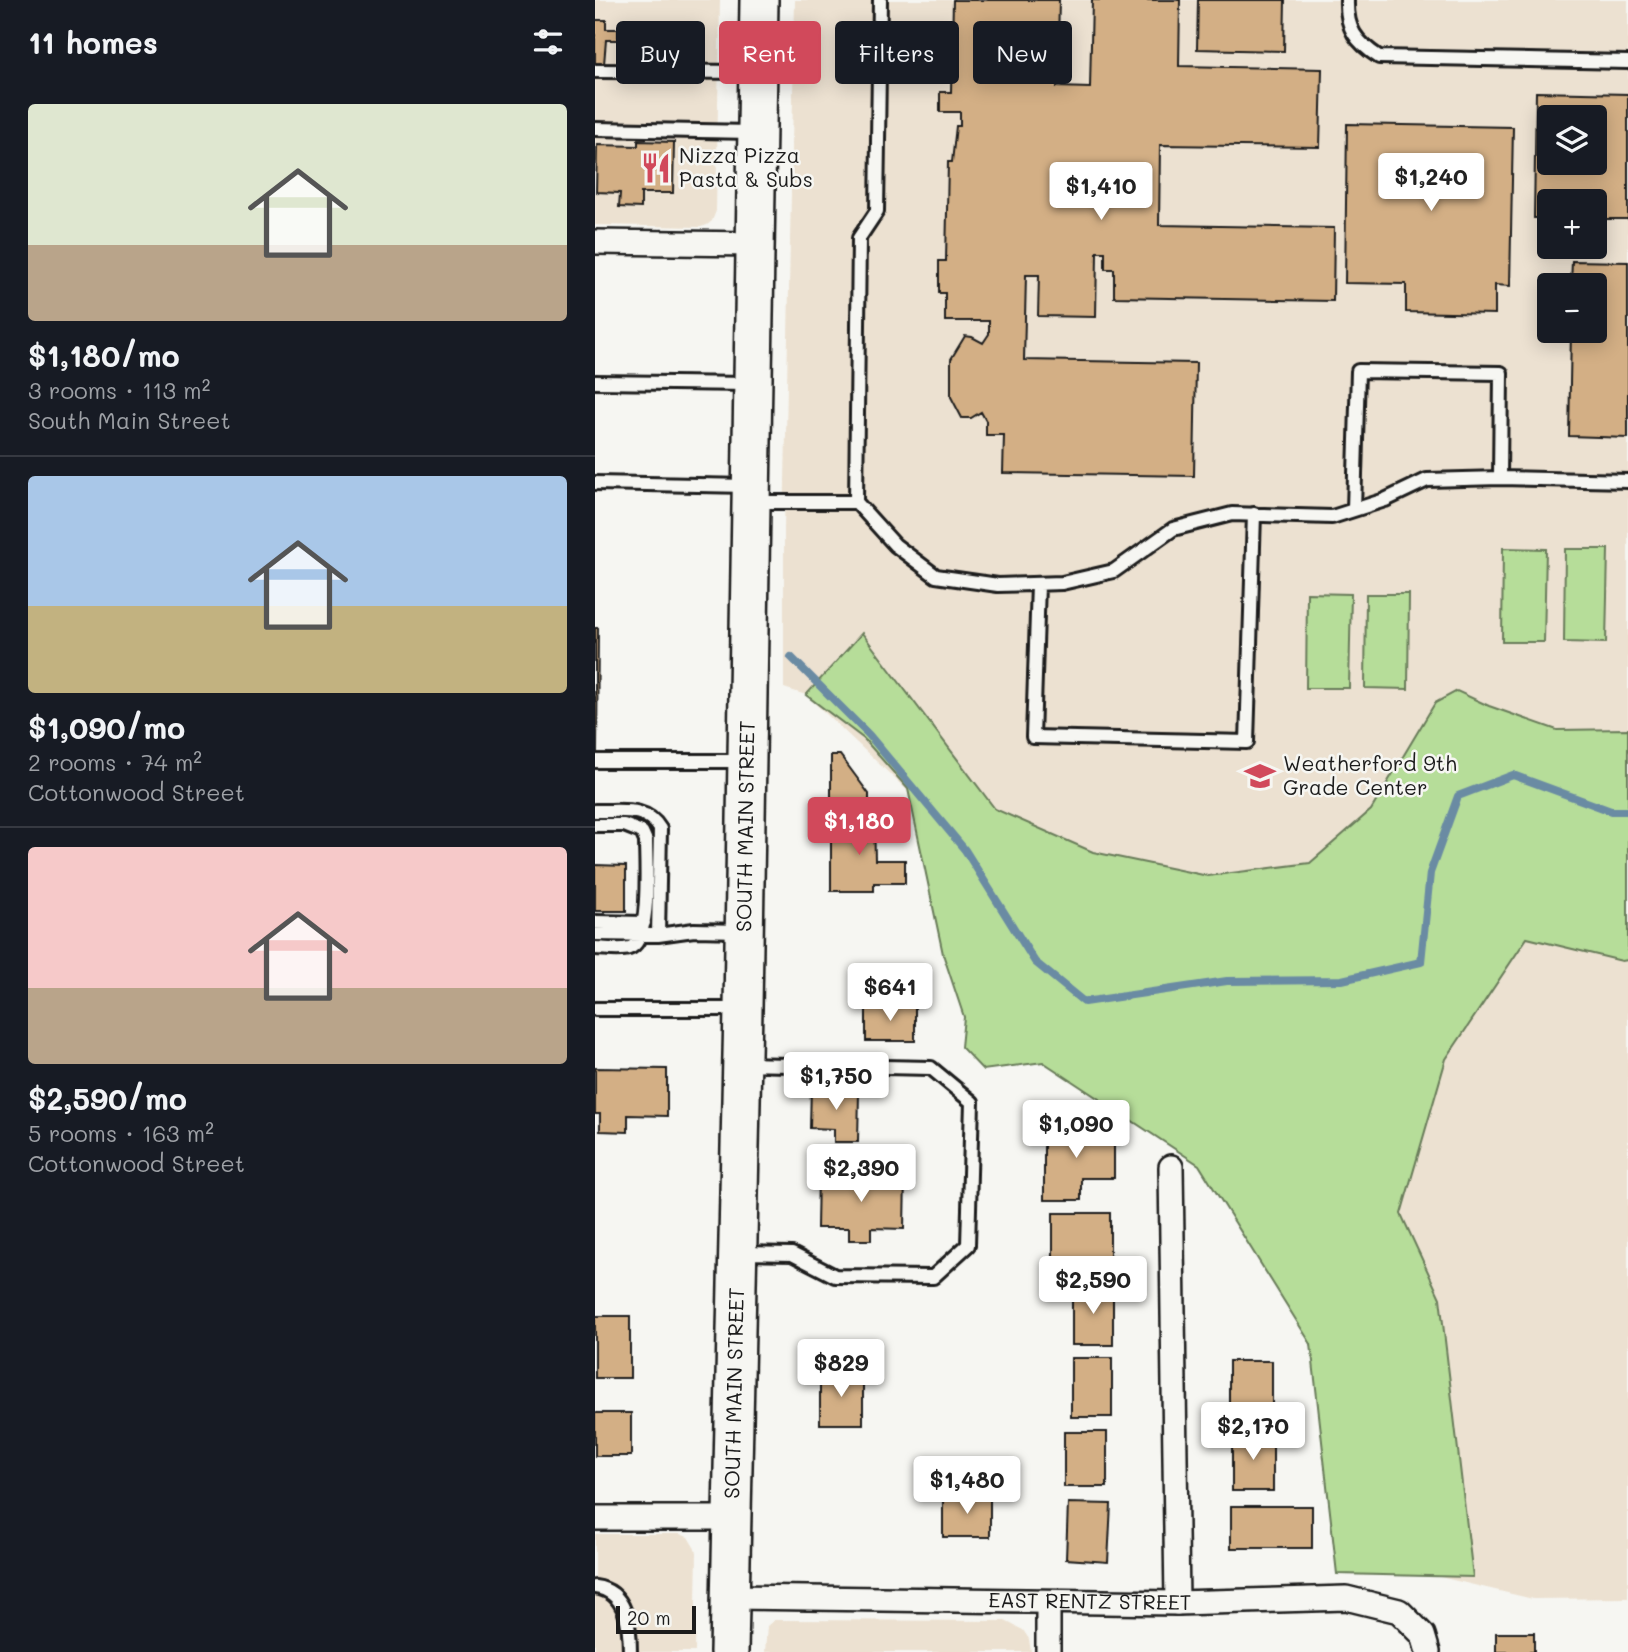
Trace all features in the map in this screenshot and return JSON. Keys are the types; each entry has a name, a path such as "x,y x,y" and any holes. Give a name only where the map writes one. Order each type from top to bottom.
{"main road":[{"name":"SOUTH MAIN STREET","path":"758,21 759,0"},
{"name":"SOUTH MAIN STREET","path":"729,1652 743,1009 756,84"}],"street":[{"path":"595,242 754,244"},
{"path":"1171,1167 1177,1603"},
{"path":"595,1517 731,1518"},
{"name":"EAST RENTZ STREET","path":"730,1597 1177,1603 1346,1598 1399,1611 1423,1635 1428,1652"},
{"path":"1048,1601 1048,1652"}],"lane":[{"path":"880,0 877,211 859,238 856,502 895,545 936,576 998,585 1062,583 1114,571 1173,529 1232,514 1332,517 1385,500 1426,480 1500,478 1628,481"},
{"path":"1347,0 1346,17 1360,45 1379,57 1628,62"},
{"path":"595,71 719,72"},
{"path":"595,129 756,132"},
{"path":"1353,509 1358,371 1501,373 1500,478"},
{"path":"595,382 753,384"},
{"path":"595,483 856,502"},
{"path":"1038,584 1033,737 1247,742 1254,514"},
{"path":"595,761 747,761"},
{"path":"595,811 642,812 654,819 660,829 658,935"},
{"path":"595,824 624,825 642,832 646,841 642,929 637,942 629,948 595,948"},
{"path":"595,922 642,929 658,935 694,930 744,931"},
{"path":"595,934 642,929"},
{"path":"595,1009 743,1009"},
{"path":"737,1253 792,1254 835,1276 933,1277 968,1245 972,1102 931,1068 740,1064"},
{"path":"595,1587 611,1594 627,1615 630,1652"}],"shaded area":[{"path":"595,0 720,0 716,211 712,221 701,227 595,225"},
{"name":"Weatherford 9th Grade Center","path":"795,0 1628,0 1628,1598 1533,1599 1398,1567 1394,1213 979,858 806,695 784,688 784,530 793,84 821,84 821,21 795,21"},
{"path":"595,1534 680,1534 688,1537 697,1552 695,1652 595,1652"},
{"path":"774,1620 1005,1621 1023,1630 1029,1639 1031,1652 765,1652 767,1626"}],"green space":[{"path":"1503,548 1546,549 1544,642 1502,642"},
{"path":"1565,549 1608,549 1606,643 1564,642"},
{"path":"1307,593 1351,594 1349,688 1306,688"},
{"path":"1366,594 1409,594 1408,689 1365,688"},
{"path":"862,633 995,809 1093,852 1208,876 1310,863 1371,810 1435,703 1457,691 1489,706 1557,730 1628,729 1628,960 1622,961 1527,938 1446,1059 1401,1214 1440,1298 1473,1577 1337,1574 1311,1344 1199,1165 1043,1062 983,1070 961,1047 964,1017 943,954 908,789 864,739 806,695"}],"building":[{"path":"953,0 1059,0 1059,21 973,21 973,84 1057,84 1057,87 1090,88 1092,0 1180,0 1179,66 1322,69 1320,147 1160,145 1159,225 1334,228 1333,301 1114,297 1114,269 1105,269 1105,252 1097,252 1096,317 1038,316 1039,275 1026,275 1024,360 1196,363 1194,476 1003,473 1004,435 986,435 986,421 981,412 971,418 962,418 951,397 951,359 965,336 983,343 989,334 989,321 945,321 945,293 939,293 939,261 946,261 948,162 952,162 956,126 960,126 960,112 940,112 940,92 951,92 951,84 959,84 959,21 953,21"},
{"path":"1198,0 1285,0 1284,51 1197,49"},
{"path":"595,20 606,20 606,29 616,29 616,40 606,40 604,64 595,64"},
{"path":"1536,92 1628,94 1628,219 1607,219 1607,189 1537,189 1537,218 1534,218"},
{"path":"1347,124 1513,127 1510,286 1495,285 1495,314 1406,312 1406,284 1345,283"},
{"path":"638,141 674,142 673,193 641,193 641,208 619,207 620,193 596,192 597,145 638,146"},
{"path":"1572,261 1628,262 1628,438 1569,436 1571,343 1607,343 1607,273 1572,273"},
{"path":"595,628 598,628 597,754 595,754"},
{"path":"831,755 840,755 869,794 869,815 831,814"},
{"path":"831,817 874,817 875,860 905,860 905,883 874,883 874,891 831,891"},
{"path":"595,865 626,866 626,911 595,911"},
{"path":"866,1005 915,1005 915,1041 866,1041"},
{"path":"595,1068 667,1069 667,1116 628,1115 628,1132 600,1131 600,1114 595,1114"},
{"path":"811,1086 841,1086 841,1091 859,1091 858,1142 834,1142 834,1129 810,1128"},
{"path":"1044,1128 1114,1128 1114,1178 1081,1178 1081,1200 1044,1200"},
{"path":"818,1175 905,1176 904,1229 871,1228 871,1240 849,1240 849,1228 817,1228"},
{"path":"1053,1213 1110,1213 1110,1273 1053,1273"},
{"path":"1072,1286 1113,1286 1113,1345 1072,1345"},
{"path":"595,1316 630,1316 630,1378 595,1378"},
{"path":"1071,1358 1112,1358 1112,1417 1071,1417"},
{"path":"1229,1361 1272,1361 1272,1424 1229,1424"},
{"path":"820,1374 863,1374 863,1424 820,1424"},
{"path":"595,1413 631,1413 631,1456 595,1456"},
{"path":"1064,1432 1107,1432 1107,1487 1064,1487"},
{"path":"1232,1433 1273,1433 1273,1491 1232,1491"},
{"path":"943,1495 990,1495 990,1537 943,1537"},
{"path":"1068,1503 1111,1504 1108,1562 1066,1559"},
{"path":"1231,1506 1312,1506 1312,1548 1231,1548"},
{"path":"1496,1633 1534,1633 1534,1652 1496,1652"}],"waterway":[{"path":"791,657 869,735 965,850 1035,962 1084,1002 1227,981 1342,980 1421,962 1430,873 1458,796 1513,775 1611,811 1628,811"}],"place":[{"name":"Nizza Pizza Pasta & Subs","path":"656,168"},
{"name":"Weatherford 9th Grade Center","path":"1260,776"}]}
